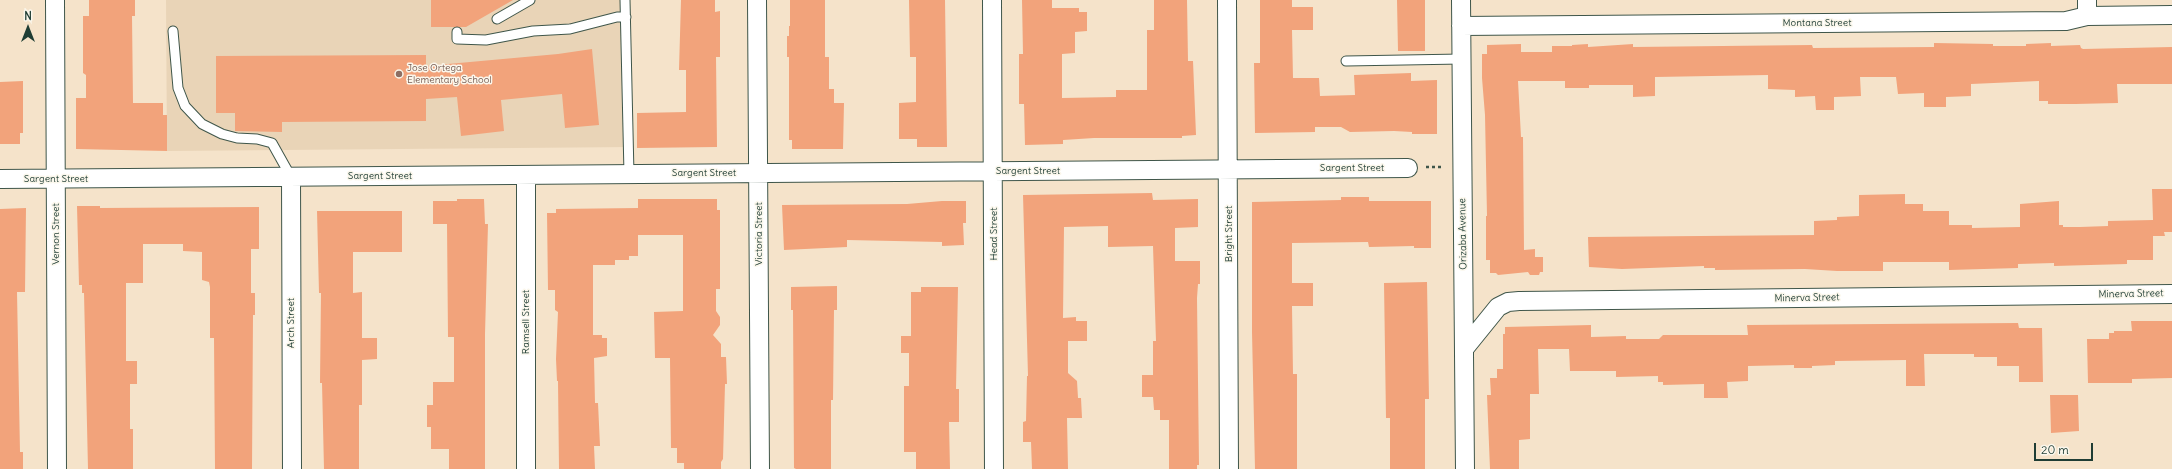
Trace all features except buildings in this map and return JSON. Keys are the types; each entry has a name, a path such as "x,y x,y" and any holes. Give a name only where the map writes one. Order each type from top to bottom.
{"street":[{"name":"Vernon Street","path":"54,0 57,469"},
{"name":"Victoria Street","path":"758,0 760,469"},
{"name":"Head Street","path":"992,0 994,171 994,469"},
{"name":"Bright Street","path":"1227,0 1229,469"},
{"name":"Orizaba Avenue","path":"1461,0 1465,469"},
{"name":"Montana Street","path":"1461,26 2066,21 2087,8 2172,15"},
{"name":"Sargent Street","path":"0,179 1408,168"},
{"name":"Ramsell Street","path":"526,175 526,469"},
{"name":"Arch Street","path":"291,176 292,469"},
{"name":"Minerva Street","path":"1464,349 1498,307 1508,302 1519,301 2172,294"}],"lane":[{"path":"497,19 530,0"},
{"path":"625,0 629,174"},
{"path":"456,32 457,39 486,40 533,31 570,29 617,17 626,17"},
{"path":"173,31 178,88 185,106 202,124 222,134 237,138 257,139 272,143 291,176"},
{"path":"1346,61 1462,59"}],"path":[{"path":"1408,168 1462,167"}],"shaded area":[{"name":"Jose Ortega Elementary School","path":"166,0 630,0 632,147 167,151"}],"place":[{"name":"Jose Ortega Elementary School","path":"399,74"}]}
